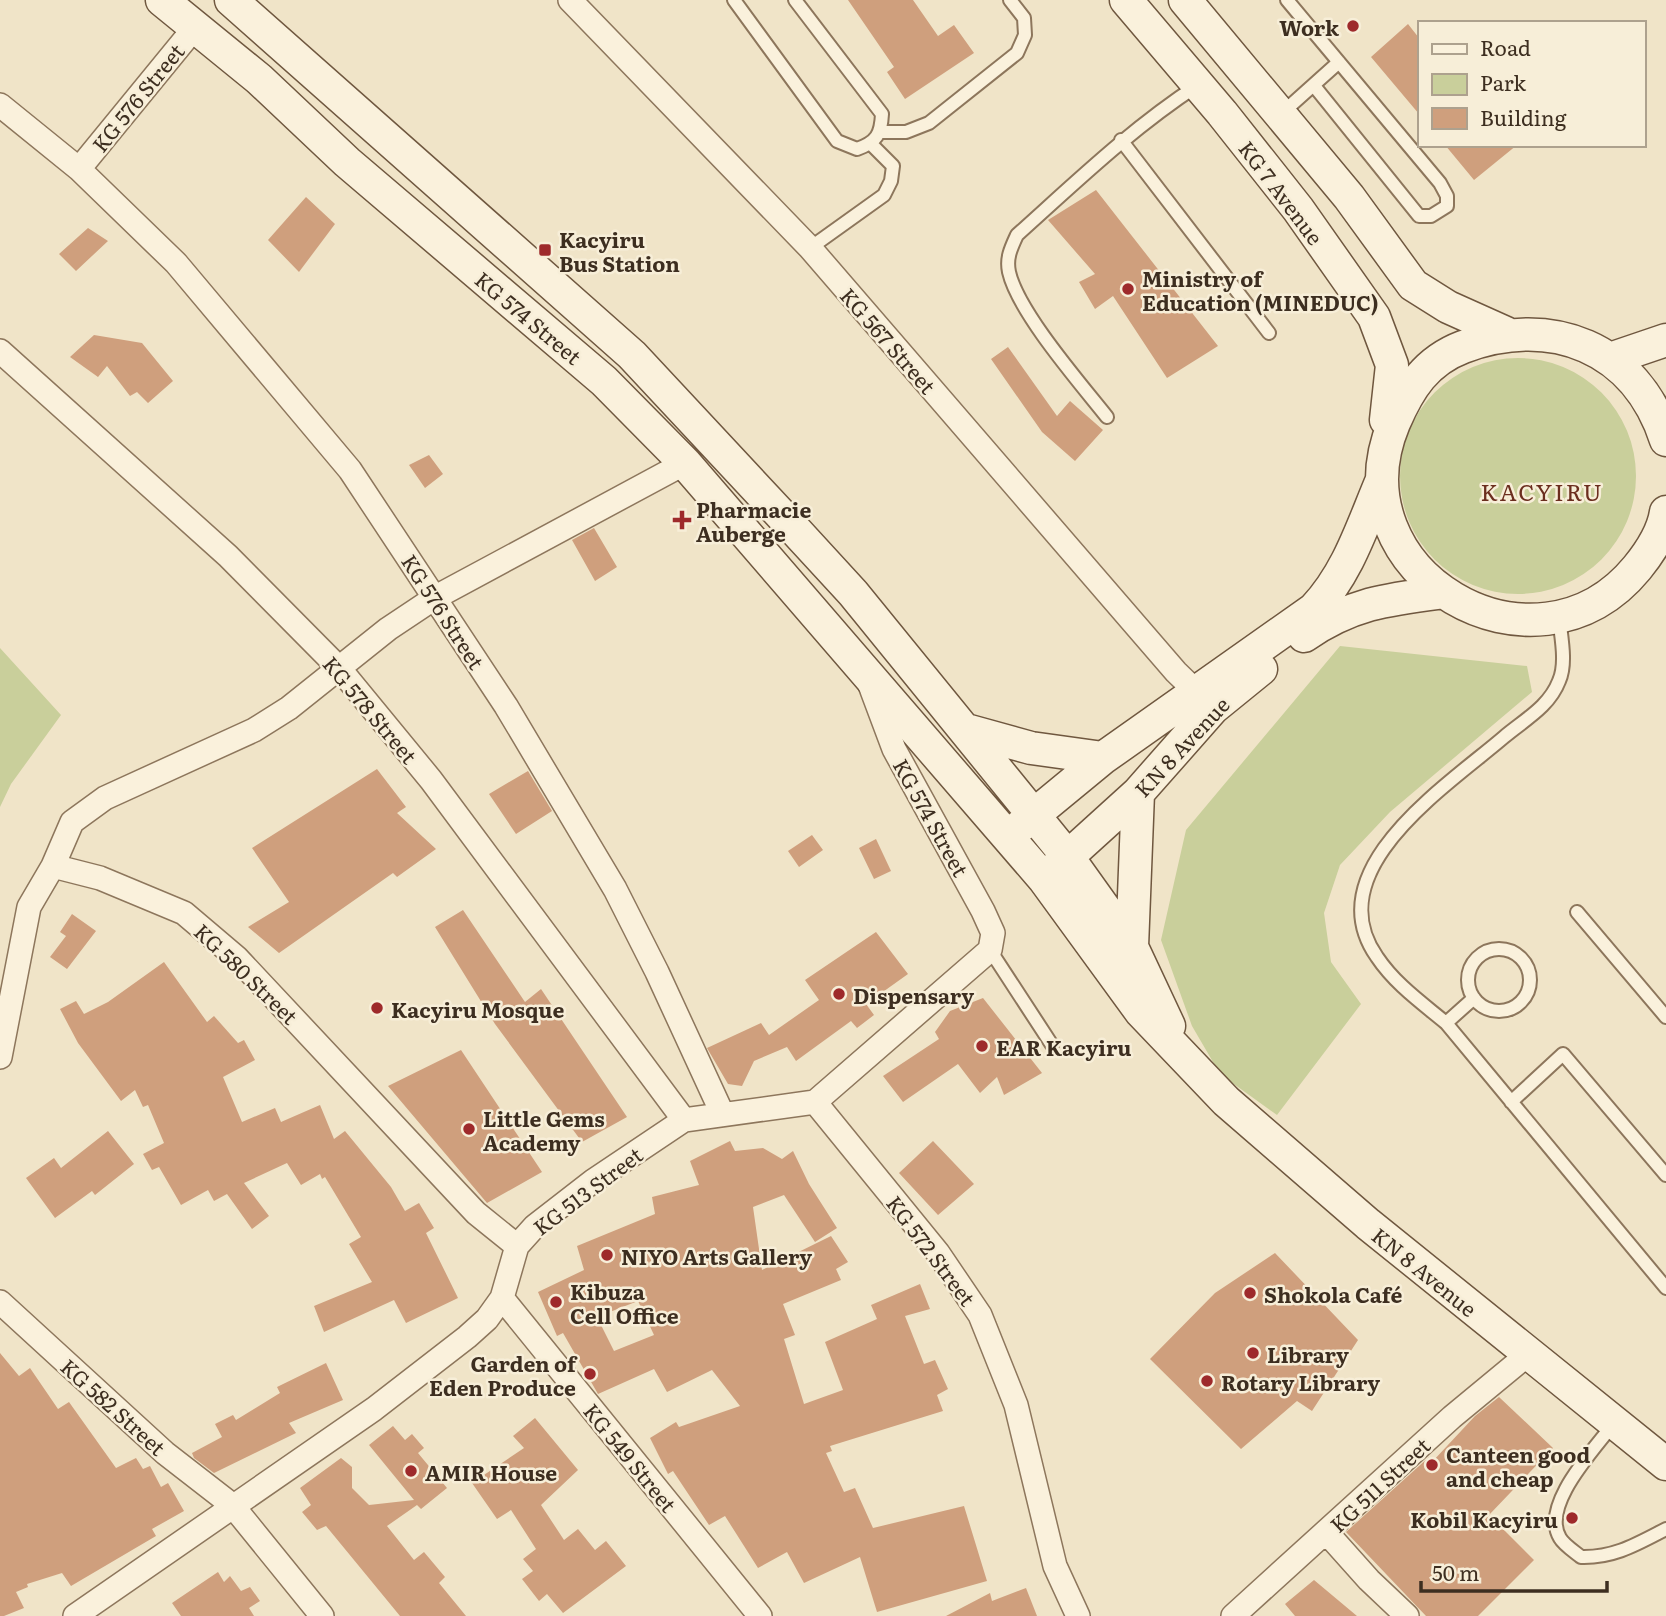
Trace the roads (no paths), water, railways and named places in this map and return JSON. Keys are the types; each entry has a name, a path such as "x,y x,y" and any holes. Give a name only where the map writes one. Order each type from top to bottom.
{"main road":[{"name":"KG 574 Street","path":"162,0 259,79 347,162 604,381 685,463 1044,879"},
{"path":"231,0 373,129 632,355 853,593 1067,856"},
{"name":"KG 7 Avenue","path":"1126,0 1199,85 1298,209 1374,317 1392,365 1381,482"},
{"path":"1185,0 1349,197 1413,285 1448,307 1506,333"},
{"path":"347,162 373,129"},
{"path":"1384,448 1407,394 1427,367 1448,353 1506,333 1543,333 1566,339 1610,359 1646,397 1666,440"},
{"path":"1610,359 1666,340"},
{"path":"604,381 632,355"},
{"path":"1008,837 1103,758 1204,699 1334,587 1381,482"},
{"path":"1381,482 1392,532 1420,575 1462,605 1509,620 1559,617 1595,604 1625,582 1649,553 1666,512"},
{"name":"KN 8 Avenue","path":"1444,592 1379,601 1350,609 1204,699 1138,793 1044,879 1141,1012 1192,1067 1289,1158 1527,1354 1666,1464"},
{"path":"966,730 1031,748 1103,758"},
{"path":"1132,947 1138,793"},
{"name":"KN 8 Avenue","path":"1067,856 1132,947 1159,1008 1192,1067"}],"street":[{"name":"KG 567 Street","path":"570,0 810,248 1177,672 1204,699"},
{"name":"KG 576 Street","path":"79,169 196,26"},
{"name":"KG 576 Street","path":"0,105 79,169 176,263 350,470 436,597 615,889 657,972 722,1113"},
{"name":"KG 578 Street","path":"0,351 228,556 339,668 432,780 684,1120"},
{"path":"0,1057 29,907 53,866 72,822 105,798 254,730 289,708 436,597 685,463"},
{"name":"KG 574 Street","path":"863,667 894,749 993,933 984,957"},
{"name":"KG 580 Street","path":"53,866 100,878 184,913 237,958 476,1213 517,1246"},
{"path":"815,1102 984,957"},
{"name":"KG 513 Street","path":"75,1616 374,1409 467,1337 487,1319 502,1298 517,1246 535,1226 593,1181 684,1120 815,1102"},
{"name":"KG 572 Street","path":"815,1102 938,1253 980,1315 1016,1405 1055,1566 1078,1616"},
{"name":"KG 549 Street","path":"502,1298 760,1616"},
{"name":"KG 582 Street","path":"0,1303 166,1454 232,1505 322,1616"},
{"name":"KG 511 Street","path":"1233,1616 1441,1427 1527,1354"},
{"path":"1327,1533 1369,1580 1407,1616"}],"lane":[{"path":"734,0 837,141 857,149 871,144 881,132 882,114 795,0"},
{"path":"881,132 906,132 929,123 1017,53 1025,35 1024,18 1010,0"},
{"path":"1287,0 1440,183 1447,197 1447,206 1431,216 1419,216 1315,87"},
{"path":"1281,115 1315,87 1339,62"},
{"path":"1107,417 1051,345 1014,285 1008,256 1017,235 1121,140 1155,113 1199,85"},
{"path":"1121,140 1269,333"},
{"path":"810,248 884,195 891,181 892,166 871,144"},
{"path":"1559,617 1563,664 1560,680 1546,704 1462,774 1386,843 1371,866 1361,898 1363,923 1376,956 1406,991 1446,1023 1666,1288"},
{"path":"1577,912 1666,1017"},
{"path":"1509,950 1525,962 1530,972 1528,992 1515,1007 1495,1011 1485,1008 1474,998 1468,983 1469,973 1479,956 1489,951 1509,950"},
{"path":"984,957 1052,1045"},
{"path":"1446,1023 1474,998"},
{"path":"1511,1101 1563,1054 1666,1175"},
{"path":"1614,1423 1561,1495 1556,1513 1559,1538 1581,1557 1601,1558 1620,1552 1666,1529"}],"place":[{"name":"Work","path":"1353,26"},
{"name":"Kacyiru Bus Station","path":"545,250"},
{"name":"Ministry of Education (MINEDUC)","path":"1128,289"},
{"name":"Pharmacie Auberge","path":"682,520"},
{"name":"Dispensary","path":"839,994"},
{"name":"Kacyiru Mosque","path":"377,1008"},
{"name":"EAR Kacyiru","path":"982,1046"},
{"name":"Little Gems Academy","path":"469,1129"},
{"name":"NIYO Arts Gallery","path":"607,1255"},
{"name":"Shokola Café","path":"1250,1293"},
{"name":"Kibuza Cell Office","path":"556,1302"},
{"name":"Library","path":"1253,1353"},
{"name":"Garden of Eden Produce","path":"590,1374"},
{"name":"Rotary Library","path":"1207,1381"},
{"name":"Canteen good and cheap","path":"1432,1465"},
{"name":"AMIR House","path":"411,1471"},
{"name":"Kobil Kacyiru","path":"1572,1518"}],"district":[{"name":"KACYIRU","path":"1542,491"}]}
